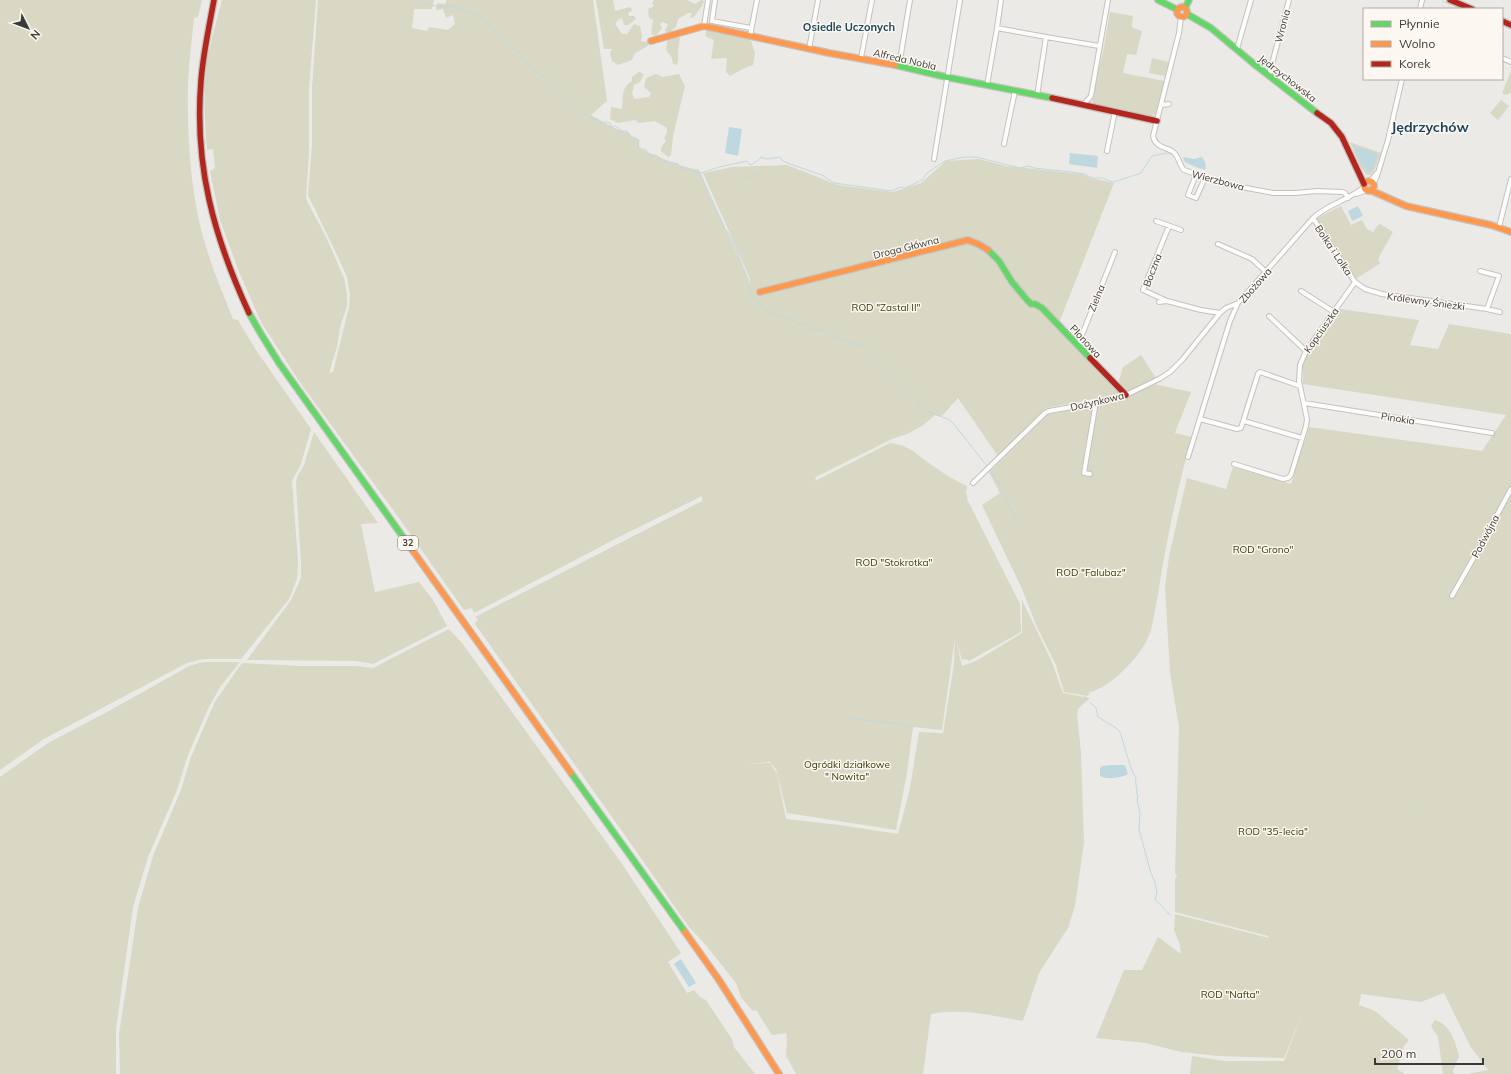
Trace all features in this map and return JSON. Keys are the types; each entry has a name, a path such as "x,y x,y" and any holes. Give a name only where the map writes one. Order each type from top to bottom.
{"main road":[{"name":"32","path":"214,0 208,27 201,76 199,107 202,157 208,203 216,234 237,289 250,316 269,348 715,974 761,1043 779,1074"},
{"path":"1158,0 1178,10 1178,14 1184,13 1189,0"},
{"path":"1450,0 1470,8"},
{"name":"Jędrzychowska","path":"1184,13 1208,25 1334,126 1344,140 1359,174 1369,186 1380,194 1406,206 1499,227 1511,232"},
{"name":"Alfreda Nobla","path":"651,40 704,26 1157,121"},
{"name":"Droga Główna","path":"760,292 968,240 983,245 990,251 1007,271 1012,282 1031,304"},
{"name":"Plonowa","path":"1031,304 1036,304 1042,308 1126,395"}],"street":[{"path":"704,26 708,0"},
{"path":"715,0 712,21 751,28"},
{"path":"750,36 756,0"},
{"path":"809,48 818,0"},
{"path":"861,58 872,0"},
{"path":"899,66 910,0"},
{"path":"934,159 946,77 960,0"},
{"path":"987,85 998,28 1001,0"},
{"path":"1083,105 1091,96 1108,0"},
{"path":"1237,49 1251,0"},
{"name":"Wronia","path":"1269,75 1289,0"},
{"name":"Wierzbowa","path":"1184,13 1153,136 1154,139 1163,148 1175,154 1184,170 1205,178 1225,184 1273,193 1317,191 1342,192 1345,193 1348,198"},
{"path":"998,28 1099,46"},
{"path":"1037,96 1046,37"},
{"path":"1369,186 1377,176 1388,140 1402,80"},
{"path":"1004,144 1015,91"},
{"path":"1162,105 1169,104"},
{"path":"1107,151 1115,111"},
{"path":"1196,175 1188,195 1196,198 1205,178"},
{"path":"1499,227 1511,179"},
{"name":"Zbożowa","path":"1188,457 1230,321 1238,303 1313,218 1324,210 1369,186"},
{"name":"Bolka i Lolka","path":"1313,218 1355,282"},
{"path":"1156,221 1181,230"},
{"name":"Boczna","path":"1169,226 1143,290 1167,301 1201,310 1220,312"},
{"path":"1218,244 1252,259 1266,272"},
{"name":"Zielna","path":"1078,345 1115,252"},
{"path":"1480,271 1498,276 1486,309"},
{"name":"Królewny Śnieżki","path":"1355,282 1364,289 1382,294 1500,312"},
{"name":"Kopciuszka","path":"1234,464 1283,479 1288,478 1291,475 1307,419 1300,386 1300,365 1306,351 1355,282"},
{"path":"1302,291 1334,312"},
{"name":"Boczna","path":"1159,302 1167,301"},
{"name":"Dożynkowa","path":"973,483 1044,413 1126,395 1170,372 1189,352 1220,312 1238,303"},
{"path":"1269,316 1306,351"},
{"path":"1200,419 1237,429 1242,428 1259,373 1263,372 1300,386"},
{"path":"1090,474 1084,473 1096,402"},
{"name":"Pinokia","path":"1304,403 1492,433"},
{"path":"1244,421 1302,438"},
{"name":"Podwójna","path":"1452,596 1511,489"}],"green space":[{"path":"0,0 202,0 198,17 194,18 188,82 189,144 199,221 207,250 233,319 238,320 256,350 311,429 301,464 292,481 298,561 297,579 289,599 241,659 203,659 187,663 44,739 0,770"},
{"path":"222,0 316,0 309,89 309,153 306,199 327,239 344,278 347,295 347,306 340,327 337,347 329,373 333,372 349,307 350,294 347,277 308,195 312,145 312,88 318,0 434,0 432,9 414,9 412,28 427,31 429,27 448,30 455,24 453,15 446,18 443,9 436,10 437,3 445,4 447,0 593,0 607,101 591,115 614,128 629,133 632,137 638,139 640,149 676,164 699,170 710,197 733,244 749,285 750,279 703,173 732,167 787,165 838,185 893,192 921,183 946,161 979,159 1006,166 1082,174 1091,178 1114,183 1059,323 1073,343 1122,394 1046,408 998,456 958,398 941,417 935,415 922,426 907,434 892,439 816,477 815,481 890,443 910,449 946,475 967,486 966,492 968,501 1020,604 1021,632 969,661 966,659 962,660 956,640 962,666 976,661 1022,633 1022,600 1051,660 1063,693 1090,698 1078,709 1077,715 1081,752 1084,842 1075,906 1068,928 1039,973 1023,1021 966,1012 943,1012 931,1014 923,1074 796,1074 786,1056 786,1033 772,1035 756,1010 753,1011 741,997 736,983 705,944 689,927 475,624 478,619 475,617 702,501 702,496 619,537 474,613 472,608 464,610 299,381 261,322 239,272 220,220 210,171 215,168 213,149 207,150 205,120 204,99 206,69","holes":["955,638 954,664 943,733 919,732 910,788 898,834 840,825 786,819 777,774 770,763 748,764 769,761 776,769 787,813 896,830 907,773 913,727 942,730"]},
{"path":"596,0 613,0 615,11 630,7 633,10 628,13 629,16 634,16 636,19 628,25 624,25 622,18 615,24 622,34 627,34 634,24 640,26 642,36 641,41 648,42 648,46 635,53 632,60 618,65 612,61 610,54 612,49 604,49"},
{"path":"654,0 687,0 695,4 701,0 704,1 693,18 690,17 692,13 688,13 678,19 676,27 669,33 665,31 668,24 662,22 660,24 662,28 656,36 651,34 653,20 649,18 648,9 654,6 652,3"},
{"path":"1110,12 1133,16 1133,28 1142,31 1136,55 1127,54 1123,73 1164,81 1156,114 1149,117 1093,104 1092,97 1103,52"},
{"path":"707,29 743,37 751,41 755,53 753,65 730,76 726,72 727,58 711,59 714,40 705,36"},
{"path":"677,35 680,38 678,62 676,65 673,64 672,58 666,50 668,38"},
{"path":"1152,58 1169,62 1165,76 1149,73"},
{"path":"1511,71 1511,93 1506,95 1502,93"},
{"path":"639,72 644,74 640,82 634,85 632,94 635,99 649,97 651,93 644,87 646,78 656,74 663,77 679,74 685,86 673,136 671,155 668,157 661,151 661,148 666,141 664,138 667,133 667,128 655,121 639,123 635,120 618,123 610,119 611,107 622,109 624,90 632,81 632,77"},
{"path":"1501,100 1509,106 1498,120 1490,113"},
{"path":"1350,142 1381,153 1371,175 1367,175 1360,166"},
{"path":"1341,206 1351,225 1362,220 1367,229 1373,232 1380,224 1393,232 1379,257 1378,261 1381,263 1357,278 1355,278 1316,220 1317,218"},
{"path":"1340,309 1419,320 1410,345 1438,349 1449,324 1511,334 1511,1074 1467,1074 1488,1070 1470,1046 1444,993 1421,1002 1361,994 1359,1005 1375,1011 1409,1040 1404,1046 1397,1069 1405,1074 1190,1074 1192,1056 1224,1061 1284,1061 1303,1012 1284,1058 1219,1056 1181,1052 1146,1043 1096,1038 1124,970 1142,970 1158,937 1181,954 1180,945 1174,930 1175,914 1269,938 1268,936 1175,912 1175,878 1177,876 1175,873 1179,727 1170,673 1165,587 1169,556 1187,478 1226,489 1233,467 1291,484 1309,427 1482,451 1506,415 1303,384 1303,361"},
{"path":"1141,355 1156,378 1127,392 1120,385 1119,380 1123,367"},
{"name":"ROD \"Falubaz\"","path":"1154,384 1191,392 1175,433 1192,437 1180,481 1149,637 1137,655 1123,671 1106,685 1090,692 1088,696 1064,692 1056,665 1037,627 1022,589 982,505 1000,493 989,472 1031,431 1039,420 1049,414 1125,400 1127,397"},
{"path":"314,432 378,523 361,524 375,592 419,582 433,600 447,626 373,664 356,661 247,660 291,600 301,578 296,483 297,477 304,465"},
{"path":"449,629 462,643 620,861 681,953 668,962 687,993 694,990 700,997 706,1000 732,1039 734,1047 755,1074 120,1074 119,1034 138,908 153,856 181,790 191,757 212,708 242,663 300,666 356,666 373,668"},
{"path":"203,662 240,662 220,687 209,707 188,755 177,790 148,857 133,907 116,1029 116,1074 0,1074 0,777 48,743 189,666"},
{"path":"1435,1020 1440,1022 1449,1030 1456,1045 1459,1056 1453,1071 1454,1074 1443,1074 1438,1037 1431,1026"}],"water":[{"path":"729,127 742,129 738,156 725,153"},
{"path":"1353,145 1378,154 1373,169 1369,173 1361,164"},
{"path":"1070,153 1098,156 1097,168 1069,164"},
{"path":"1183,157 1194,159 1202,157 1206,166 1205,170 1185,162"},
{"path":"1358,206 1363,216 1352,221 1348,211"},
{"path":"1125,765 1128,774 1122,777 1114,778 1100,776 1100,768 1102,766"},
{"path":"681,959 696,983 689,987 674,964"}],"waterway":[{"path":"420,0 431,5 442,7 453,5 485,20 500,38 511,48 520,53 528,65 547,79 556,90 583,113 601,123 607,122 610,123 611,127 616,126 622,131 627,131 629,135 639,140 638,148 646,150 649,155 656,155 661,160 678,164 679,167 701,173 719,167 747,161 750,165 758,161 761,157 767,159 780,157 783,161 822,175 834,183 892,191 900,187 905,188 922,180 927,173 945,161 964,157 976,157 1020,168 1029,166 1034,168 1072,172 1084,174 1093,178 1103,178 1114,182 1141,173 1152,156 1167,153 1172,154"},
{"path":"1442,1 1460,8"},
{"path":"1503,24 1511,28"},
{"path":"700,173 749,280 748,283 751,294"},
{"path":"748,178 756,174"},
{"path":"751,294 756,302 771,312 792,319 798,324 806,324 813,329 864,347 898,379 926,411 948,419 953,423 987,466"},
{"path":"990,470 999,484 1017,521"},
{"path":"1084,696 1087,700"},
{"path":"1090,702 1096,708 1098,717 1120,732 1132,771 1136,778 1137,800 1140,813 1139,829 1155,883 1157,892 1155,899 1170,915"},
{"path":"850,718 873,721"},
{"path":"875,721 897,724"},
{"path":"898,724 913,727"},
{"path":"1420,801 1424,806"}],"traffic: fast":[{"path":"1158,0 1178,10"},
{"path":"1185,8 1189,0"},
{"path":"1187,14 1211,28 1317,113"},
{"path":"895,65 946,77 1052,98"},
{"path":"988,250 999,261 1012,282 1028,301 1031,304 1035,304 1042,308 1090,358"},
{"path":"249,313 279,363 413,551"},
{"path":"571,773 685,932"}],"traffic: slow":[{"path":"1182,7 1187,12 1182,17 1177,12 1182,7"},
{"path":"651,41 704,26 829,53 895,65"},
{"path":"1369,181 1374,186 1369,191 1364,186 1369,181"},
{"path":"1370,190 1406,206 1491,225 1511,232"},
{"path":"760,292 968,240 988,250"},
{"path":"413,551 571,773"},
{"path":"685,932 719,980 779,1074"}],"traffic: jam":[{"path":"214,0 201,81 200,112 204,172 209,200 217,229 226,257 249,313"},
{"path":"1450,0 1470,8"},
{"path":"1503,21 1511,25"},
{"path":"1052,98 1157,121"},
{"path":"1317,113 1331,123 1342,137 1364,184"},
{"path":"1090,358 1126,395"}],"district":[{"name":"Osiedle Uczonych","path":"849,27"},
{"name":"Jędrzychów","path":"1430,127"}],"park label":[{"name":"ROD \"Zastal II\"","path":"886,307"},
{"name":"ROD \"Grono\"","path":"1263,549"},
{"name":"ROD \"Stokrotka\"","path":"894,562"},
{"name":"Ogródki działkowe \" Nowita\"","path":"847,770"},
{"name":"ROD \"35-lecia\"","path":"1273,831"},
{"name":"ROD \"Nafta\"","path":"1230,994"}]}
